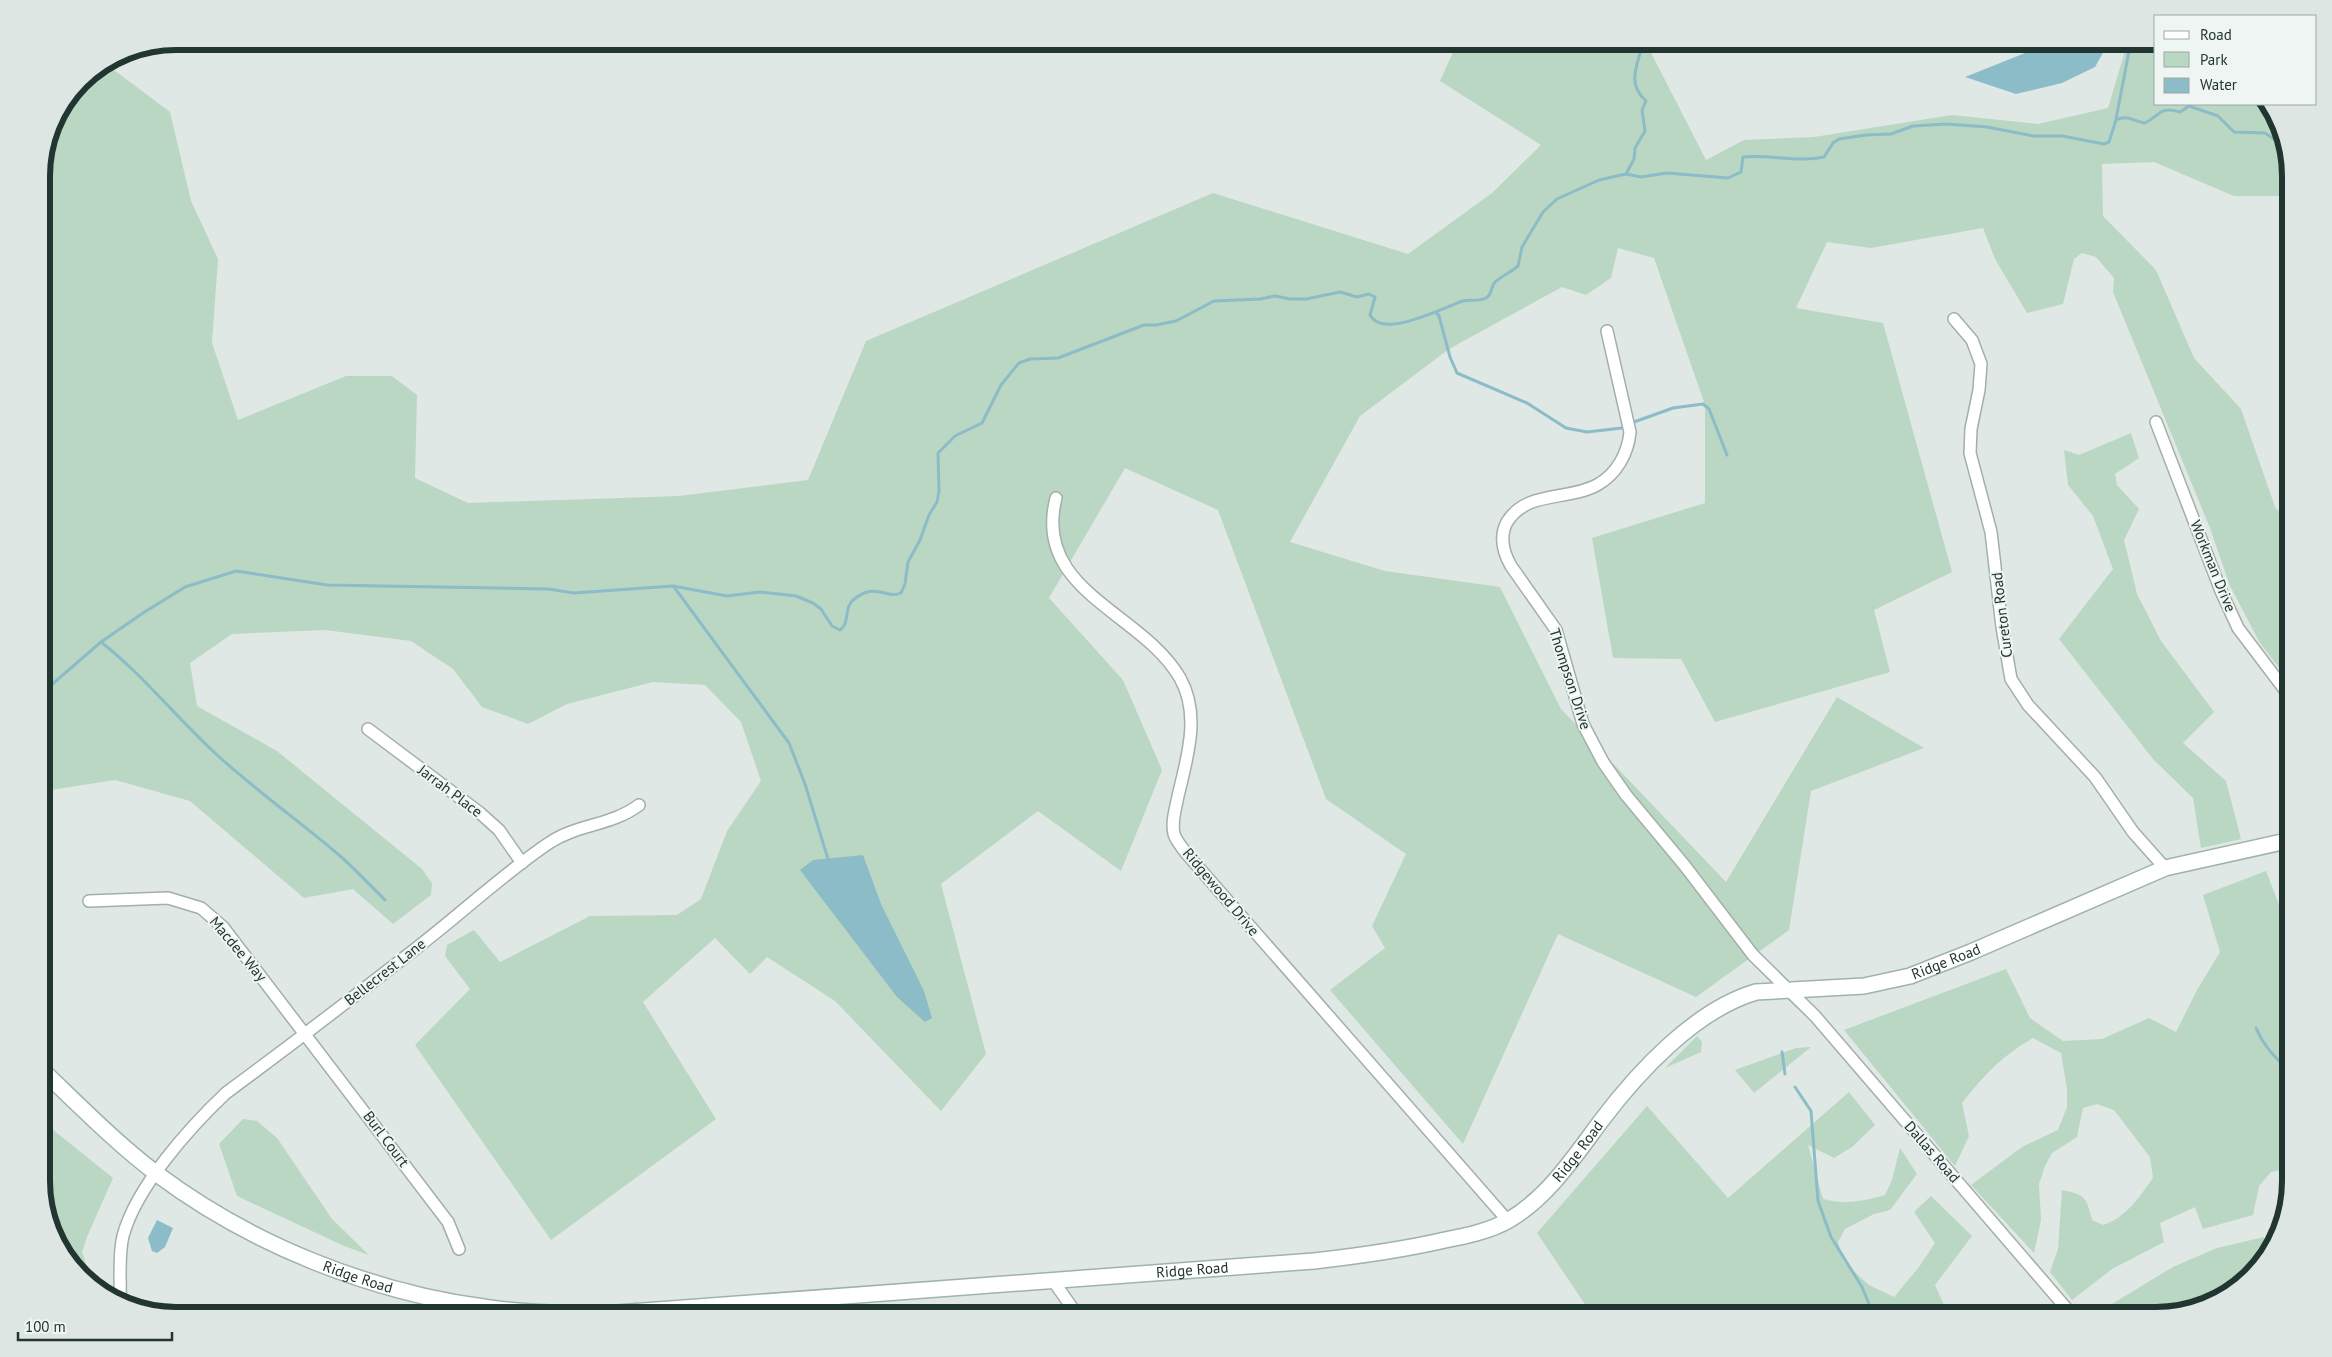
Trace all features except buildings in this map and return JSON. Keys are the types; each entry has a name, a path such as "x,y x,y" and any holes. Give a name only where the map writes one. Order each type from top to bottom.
{"street":[{"name":"Cureton Road","path":"1954,319 1972,340 1981,364 1979,390 1971,429 1970,453 1991,532 2002,627 2011,679 2028,706 2095,777 2133,832 2165,868"},
{"name":"Thompson Drive","path":"1607,331 1630,432 1629,443 1622,461 1606,479 1594,487 1540,498 1520,508 1511,516 1505,526 1503,547 1511,566 1556,630 1583,724 1603,762 1626,795 1684,866 1752,955 1788,990"},
{"name":"Workman Drive","path":"2156,422 2221,591 2238,628 2282,686"},
{"name":"Ridgewood Drive","path":"1056,498 1052,526 1058,552 1067,570 1081,586 1152,645 1176,670 1186,690 1192,727 1188,754 1173,819 1176,839 1390,1088 1508,1221"},
{"name":"Jarrah Place","path":"368,730 499,830 522,863"},
{"name":"Bellecrest Lane","path":"120,1293 123,1237 133,1212 156,1174 197,1121 215,1104 421,944 481,893 551,842 569,833 615,819 639,805"},
{"name":"Ridge Road","path":"702,1307 1229,1269 1361,1256 1464,1236 1493,1228 1523,1211 1548,1188 1647,1068 1690,1029 1729,1002 1756,992 1864,986 1910,976 1971,952 2165,868 2282,842"},
{"name":"Macdee Way","path":"89,901 168,898 201,908 223,927 305,1033"},
{"name":"Dallas Road","path":"1788,990 1816,1016 2066,1307"},
{"name":"Burl Court","path":"305,1033 448,1222 459,1249"},
{"name":"Ridge Road","path":"50,1077 156,1174 243,1227 289,1250 340,1271 428,1297 482,1307"},
{"path":"1054,1282 1072,1307"},
{"path":"816,1299 817,1307"}],"green space":[{"path":"1454,50 1650,50 1706,160 1744,140 1814,137 1952,115 2038,124 2108,108 2125,50 2154,50 2154,105 2260,105 2269,120 2280,151 2282,196 2234,196 2154,162 2102,164 2103,216 2156,270 2194,358 2241,409 2275,507 2282,515 2282,671 2260,643 2230,586 2210,528 2113,292 2114,278 2096,257 2082,253 2074,259 2063,304 2027,313 1995,259 1983,228 1871,248 1827,242 1796,308 1883,323 1952,572 1874,610 1890,672 1715,722 1681,659 1613,658 1592,538 1705,503 1705,405 1654,258 1618,248 1611,278 1586,295 1562,287 1449,349 1360,416 1290,542 1385,571 1500,587 1561,709 1726,882 1837,697 1924,748 1811,791 1789,930 1696,997 1558,934 1463,1144 1330,990 1385,948 1372,926 1406,854 1326,799 1218,510 1125,468 1049,598 1123,680 1162,770 1121,871 1038,811 941,884 986,1054 941,1111 835,1001 767,957 750,974 715,938 643,1002 716,1119 551,1240 415,1045 470,989 445,956 447,945 474,930 500,962 590,916 677,915 701,899 727,831 761,781 741,722 705,685 653,682 567,704 528,724 482,707 453,669 411,641 325,630 232,634 190,663 197,706 277,751 422,869 432,883 431,895 393,924 353,889 304,898 190,801 115,780 50,790 50,167 54,143 67,113 81,93 93,81 111,68 170,112 191,201 218,259 212,343 238,420 346,376 392,376 417,395 415,478 468,503 679,496 808,480 866,341 1213,193 1408,254 1492,193 1541,145 1440,81"},
{"path":"2131,433 2139,458 2115,474 2117,485 2139,509 2124,540 2137,594 2161,641 2214,712 2183,743 2226,781 2241,839 2201,848 2193,798 2153,759 2059,639 2113,569 2093,516 2068,485 2064,450 2079,455"},
{"path":"2266,871 2282,912 2282,1170 2271,1172 2259,1186 2253,1215 2203,1229 2195,1207 2160,1223 2164,1242 2112,1269 2072,1300 2050,1272 2058,1249 2062,1190 2084,1198 2092,1220 2103,1225 2125,1212 2153,1178 2150,1157 2114,1110 2097,1104 2083,1108 2077,1137 2052,1153 2039,1184 2041,1220 2034,1253 1971,1185 2022,1147 2058,1130 2067,1107 2067,1089 2061,1053 2033,1038 2003,1059 1986,1075 1962,1103 1969,1136 1955,1166 1844,1030 2006,969 2030,1018 2063,1041 2102,1039 2149,1018 2176,1032 2197,990 2220,952 2203,895"},
{"path":"1697,1036 1702,1042 1701,1052 1665,1068"},
{"path":"1811,1047 1754,1093 1735,1070 1796,1048"},
{"path":"1849,1092 1875,1125 1852,1147 1834,1158 1808,1145 1823,1199 1854,1202 1885,1195 1892,1180 1900,1148 1917,1174 1890,1210 1874,1214 1845,1229 1838,1242 1844,1262 1869,1285 1894,1297 1919,1267 1935,1243 1914,1212 1931,1196 1972,1236 1935,1285 1945,1307 1587,1307 1537,1233 1647,1106 1728,1198"},
{"path":"243,1119 257,1121 277,1138 332,1219 369,1255 344,1246 237,1196 219,1144"},
{"path":"50,1127 113,1178 82,1252 86,1268 67,1244 52,1206 50,1190"},
{"path":"2264,1237 2266,1241 2256,1258 2233,1281 2204,1297 2189,1303 2173,1306 2107,1307 2173,1267 2217,1248"}],"water":[{"path":"2032,50 2105,50 2095,67 2062,83 2016,94 1965,77"},
{"path":"863,855 881,904 924,991 932,1018 925,1022 897,997 800,870 813,860"},
{"path":"157,1220 173,1228 165,1247 157,1253 152,1251 148,1238"}],"waterway":[{"path":"1626,174 1634,159 1635,148 1645,131 1642,110 1646,101 1636,87 1635,80 1635,72 1641,50"},
{"path":"2116,119 2129,50"},
{"path":"50,686 101,642 185,587 236,571 327,585 548,589 574,593 673,586 727,596 760,592 796,596 813,603 821,609 832,626 840,630 845,624 850,604 860,595 874,591 890,594 901,593 905,584 908,562 920,540 929,515 937,502 939,491 938,453 955,436 982,423 1001,385 1019,363 1030,359 1058,358 1144,325 1176,321 1214,301 1260,299 1275,296 1290,299 1306,299 1340,292 1357,297 1369,294 1375,297 1370,315 1377,322 1387,324 1414,320 1463,301 1483,299 1488,297 1495,282 1518,266 1522,247 1543,212 1557,199 1599,180 1626,174 1641,177 1667,173 1728,178 1741,172 1743,157 1814,159 1824,157 1833,143 1839,139 1891,134 1913,126 1947,124 1987,127 2034,136 2062,136 2104,144 2109,142 2116,120 2120,118 2145,123 2161,112 2168,110 2180,112 2189,106 2218,116 2234,132 2265,133 2277,141"},
{"path":"1436,312 1439,316 1450,357 1457,373 1527,403 1566,428 1587,432 1622,428"},
{"path":"1634,422 1673,408 1703,404 1709,409 1727,455"},
{"path":"674,587 789,743 805,784 828,859"},
{"path":"101,642 131,668 215,753 245,780 339,855 385,900"},
{"path":"2256,1028 2270,1052 2282,1063"},
{"path":"1782,1052 1785,1074"},
{"path":"1795,1087 1811,1111 1818,1201 1831,1237 1862,1287 1870,1307"}]}
